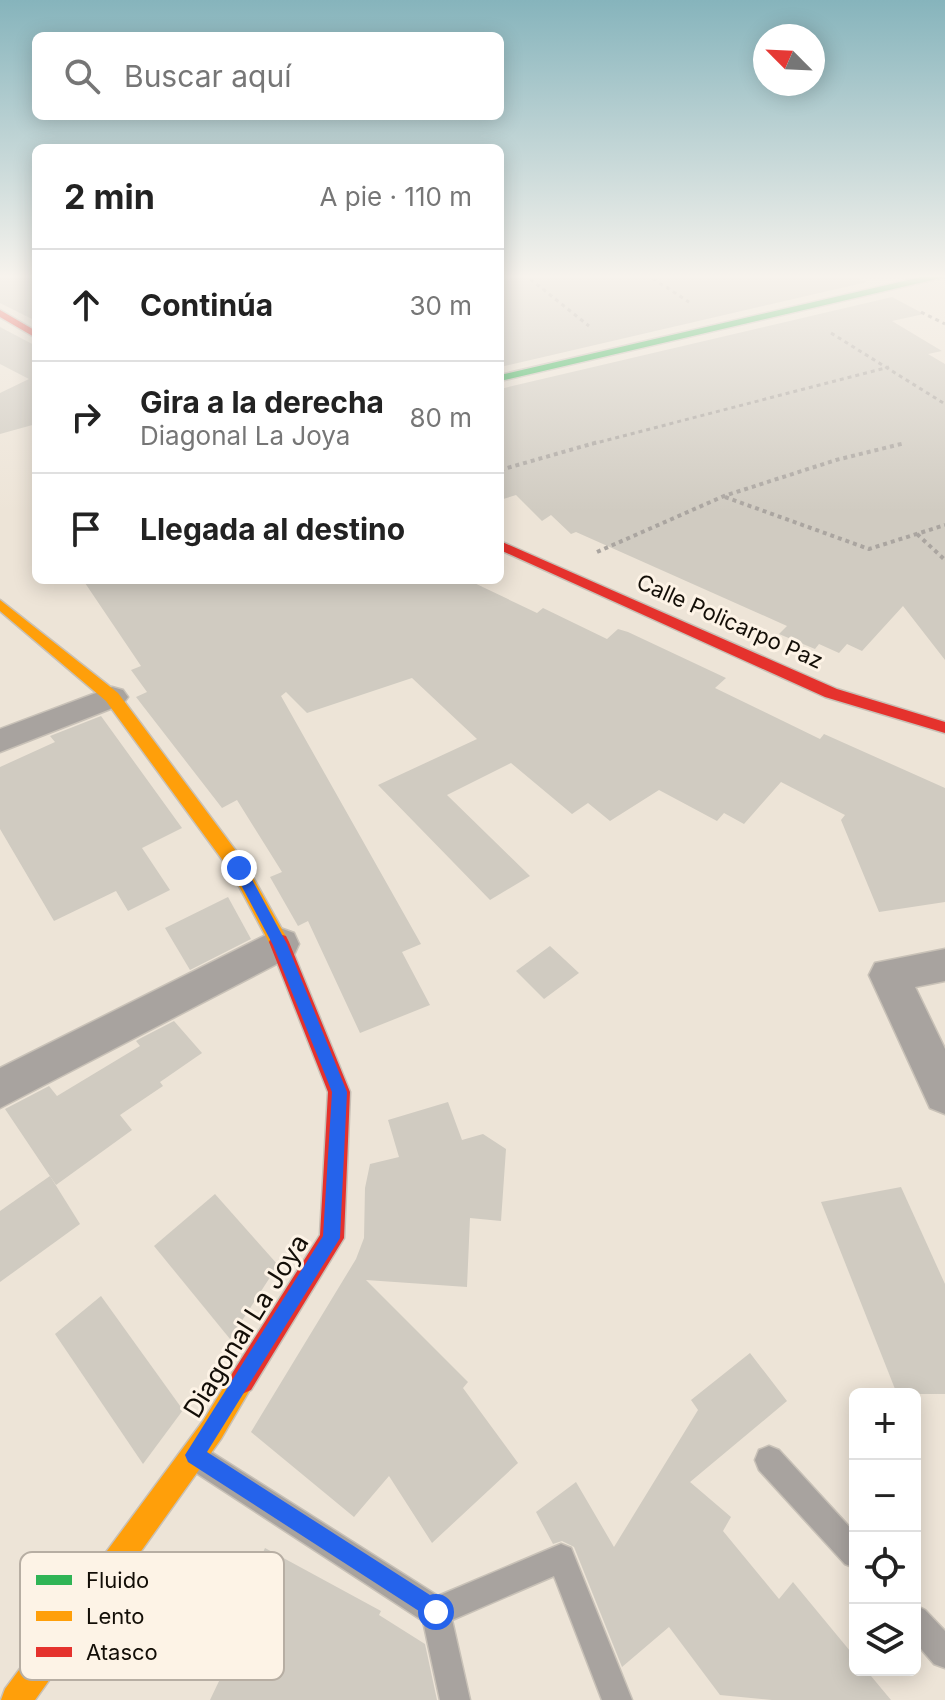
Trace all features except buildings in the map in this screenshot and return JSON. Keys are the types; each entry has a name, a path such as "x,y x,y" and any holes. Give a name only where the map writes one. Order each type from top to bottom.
{"street":[{"path":"504,377 605,353"},
{"name":"Calle Policarpo Paz","path":"504,547 831,693 945,728"},
{"name":"Diagonal La Joya","path":"0,604 112,697 239,868 280,944 339,1092 332,1238 194,1455 124,1552"},
{"path":"0,741 112,697"},
{"path":"0,1089 280,944"},
{"path":"945,965 889,975 945,1094"},
{"name":"Diagonal La Joya","path":"16,1700 31,1680"}],"lane":[{"path":"194,1455 436,1612 455,1700"},
{"path":"769,1460 849,1547"},
{"path":"436,1612 561,1558 617,1700"},
{"path":"921,1627 945,1653"}],"path":[{"path":"865,353 889,367"},
{"path":"889,367 886,367 945,404"},
{"path":"504,469 660,424 889,367"},
{"path":"556,570 724,496 836,460 905,443"},
{"path":"724,496 869,549 945,525"},
{"path":"917,534 945,560"}],"traffic: fast":[{"path":"504,377 606,353"}],"traffic: slow":[{"path":"0,604 112,697 239,868 279,942"},
{"path":"123,1552 212,1430 242,1381"},
{"path":"16,1700 31,1680"}],"traffic: jam":[{"path":"504,547 831,693 945,728"},
{"path":"242,1381 332,1238 339,1092 279,942"}],"route":[{"path":"239,868 280,944 339,1092 332,1238 194,1455 436,1612"}]}
